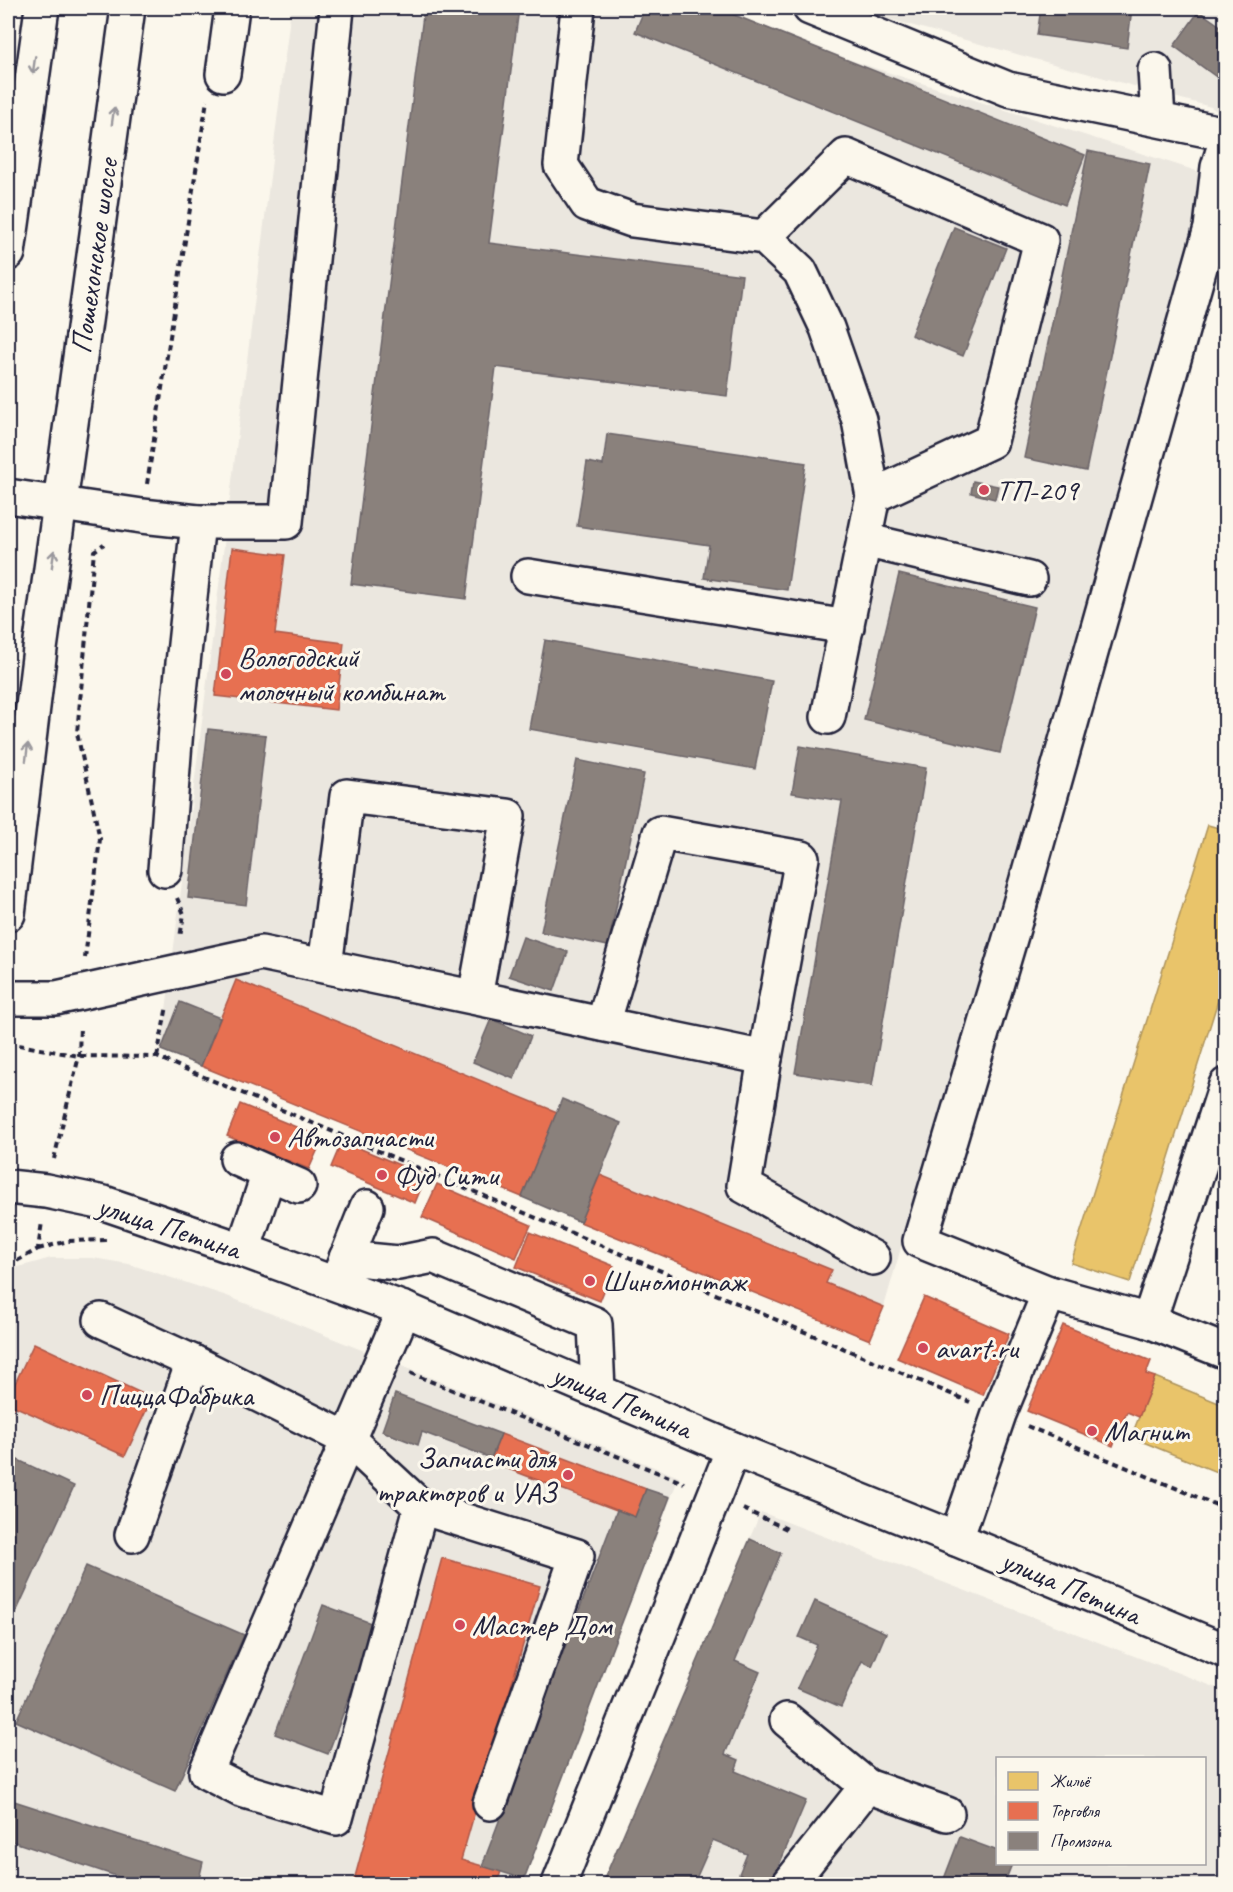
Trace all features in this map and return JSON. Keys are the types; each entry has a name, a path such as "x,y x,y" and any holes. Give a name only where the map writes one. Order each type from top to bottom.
{"street":[{"path":"8,253 42,8"},
{"name":"Пошехонское шоссе","path":"8,914 40,649 128,8"},
{"path":"216,82 232,8"},
{"path":"8,496 198,522 286,522 337,8"},
{"path":"578,8 561,165 587,204 632,220 764,237 800,271 827,328 859,420 873,496 828,717"},
{"path":"810,8 1008,89 1226,134"},
{"path":"1155,70 1158,119"},
{"path":"1226,141 1218,167 1211,228 1012,932 920,1241 1049,1293 1149,1321 1226,1352"},
{"path":"764,237 846,156 1041,240 991,441 873,496"},
{"path":"165,870 176,729 198,522"},
{"path":"864,540 1029,579"},
{"path":"528,576 847,627"},
{"path":"325,966 347,796 508,816 475,997"},
{"path":"603,1024 660,833 802,858 744,1186 873,1258"},
{"path":"8,998 56,998 261,953 765,1058"},
{"path":"1149,1321 1226,1085"},
{"path":"237,1159 299,1185"},
{"path":"243,1251 269,1173"},
{"name":"улица Петина","path":"8,1187 46,1191 104,1203 243,1251 341,1271 404,1309 733,1449 1226,1651"},
{"path":"367,1207 341,1271 433,1256 595,1324 598,1391"},
{"path":"956,1539 999,1414 1049,1293"},
{"path":"404,1309 350,1440 206,1772 241,1790 336,1818 421,1507"},
{"path":"101,1320 193,1362 350,1440 421,1507 577,1556 490,1803"},
{"path":"132,1534 193,1362"},
{"path":"559,1884 733,1449"},
{"path":"787,1720 867,1786 947,1814"},
{"path":"789,1884 867,1786"}],"path":[{"path":"8,1266 38,1250 46,1191 79,1056 81,992 99,839 77,733 94,551 142,516 216,82"},
{"path":"8,1043 79,1056 157,1057 1226,1509"}],"shaded area":[{"name":"Вологодский молочный комбинат","path":"291,8 687,8 1209,175 884,1307 870,1340 161,1050"},
{"path":"848,8 1225,8 1225,117 1211,107"},
{"path":"51,1258 93,1258 129,1264 227,1296 679,1477 521,1884 8,1884 8,1270"},
{"path":"761,1512 1225,1691 1225,1884 602,1884"}],"building: Жильё":[{"path":"1208,825 1226,830 1226,975 1130,1282 1071,1263"},
{"path":"1155,1377 1226,1406 1226,1476 1131,1437"}],"building: Торговля":[{"path":"232,548 285,555 275,634 344,643 336,710 215,696"},
{"path":"236,980 557,1112 522,1197 201,1066"},
{"name":"Автозапчасти","path":"240,1104 323,1138 309,1169 227,1136"},
{"path":"342,1141 426,1176 415,1203 331,1167"},
{"path":"600,1175 832,1270 826,1283 884,1307 870,1340 580,1222"},
{"path":"437,1184 531,1225 516,1258 422,1217"},
{"path":"530,1232 614,1266 600,1301 516,1267"},
{"path":"924,1297 1009,1334 983,1395 897,1358"},
{"path":"1063,1325 1151,1361 1146,1374 1155,1377 1139,1417 1127,1412 1113,1446 1027,1411"},
{"path":"34,1343 152,1398 125,1456 14,1406 8,1420 8,1392 10,1394"},
{"name":"Запчасти для тракторов и УАЗ","path":"501,1434 646,1489 635,1517 490,1462"},
{"path":"442,1558 540,1586 461,1860 501,1871 497,1884 353,1884"}],"building: Промзона":[{"path":"424,8 519,8 489,243 742,275 727,396 496,367 466,599 351,584"},
{"path":"645,8 717,8 1085,155 1065,205 635,32"},
{"path":"1041,8 1132,8 1127,48 1037,35"},
{"path":"1199,11 1226,30 1226,84 1174,46"},
{"path":"1088,151 1150,164 1086,471 1024,458"},
{"path":"954,227 1006,248 963,356 911,335"},
{"path":"607,434 806,463 787,590 704,578 709,545 577,526 587,462 603,465"},
{"name":"ТП-209","path":"973,481 998,486 995,499 971,493"},
{"path":"899,574 1035,607 1000,753 864,720"},
{"path":"545,640 772,681 755,769 529,729"},
{"path":"208,729 266,735 246,905 188,898"},
{"path":"800,746 926,768 872,1086 795,1073 842,801 792,793"},
{"path":"577,760 644,774 608,946 541,932"},
{"path":"523,937 568,952 554,991 509,976"},
{"path":"180,1002 220,1018 201,1066 161,1050"},
{"path":"491,1019 531,1036 514,1079 473,1062"},
{"path":"562,1099 621,1123 580,1222 522,1197"},
{"path":"395,1394 501,1434 491,1458 422,1432 418,1445 382,1431"},
{"path":"18,1460 74,1486 13,1619 8,1616 8,1483"},
{"path":"646,1489 670,1497 524,1879 482,1866 617,1510 635,1517"},
{"path":"750,1539 781,1553 735,1661 760,1672 725,1754 739,1760 735,1771 806,1801 771,1884 739,1874 747,1854 713,1840 694,1883 686,1880 684,1884 602,1884"},
{"path":"86,1566 244,1635 175,1791 16,1721"},
{"path":"815,1601 886,1633 872,1666 862,1661 841,1707 797,1688 817,1645 799,1637"},
{"path":"323,1605 376,1625 328,1754 275,1734"},
{"path":"8,1799 203,1862 198,1884 140,1884 8,1840"},
{"path":"960,1837 996,1850 996,1865 1012,1865 1004,1884 942,1884"}],"place":[{"name":"ТП-209","path":"984,490"},
{"name":"Вологодский молочный комбинат","path":"226,674"},
{"name":"Автозапчасти","path":"275,1137"},
{"name":"Фуд Сити","path":"382,1175"},
{"name":"Шиномонтаж","path":"590,1281"},
{"name":"avart.ru","path":"923,1348"},
{"name":"ПиццаФабрика","path":"87,1395"},
{"name":"Магнит","path":"1092,1431"},
{"name":"Запчасти для тракторов и УАЗ","path":"568,1475"},
{"name":"Мастер Дом","path":"460,1625"}]}
